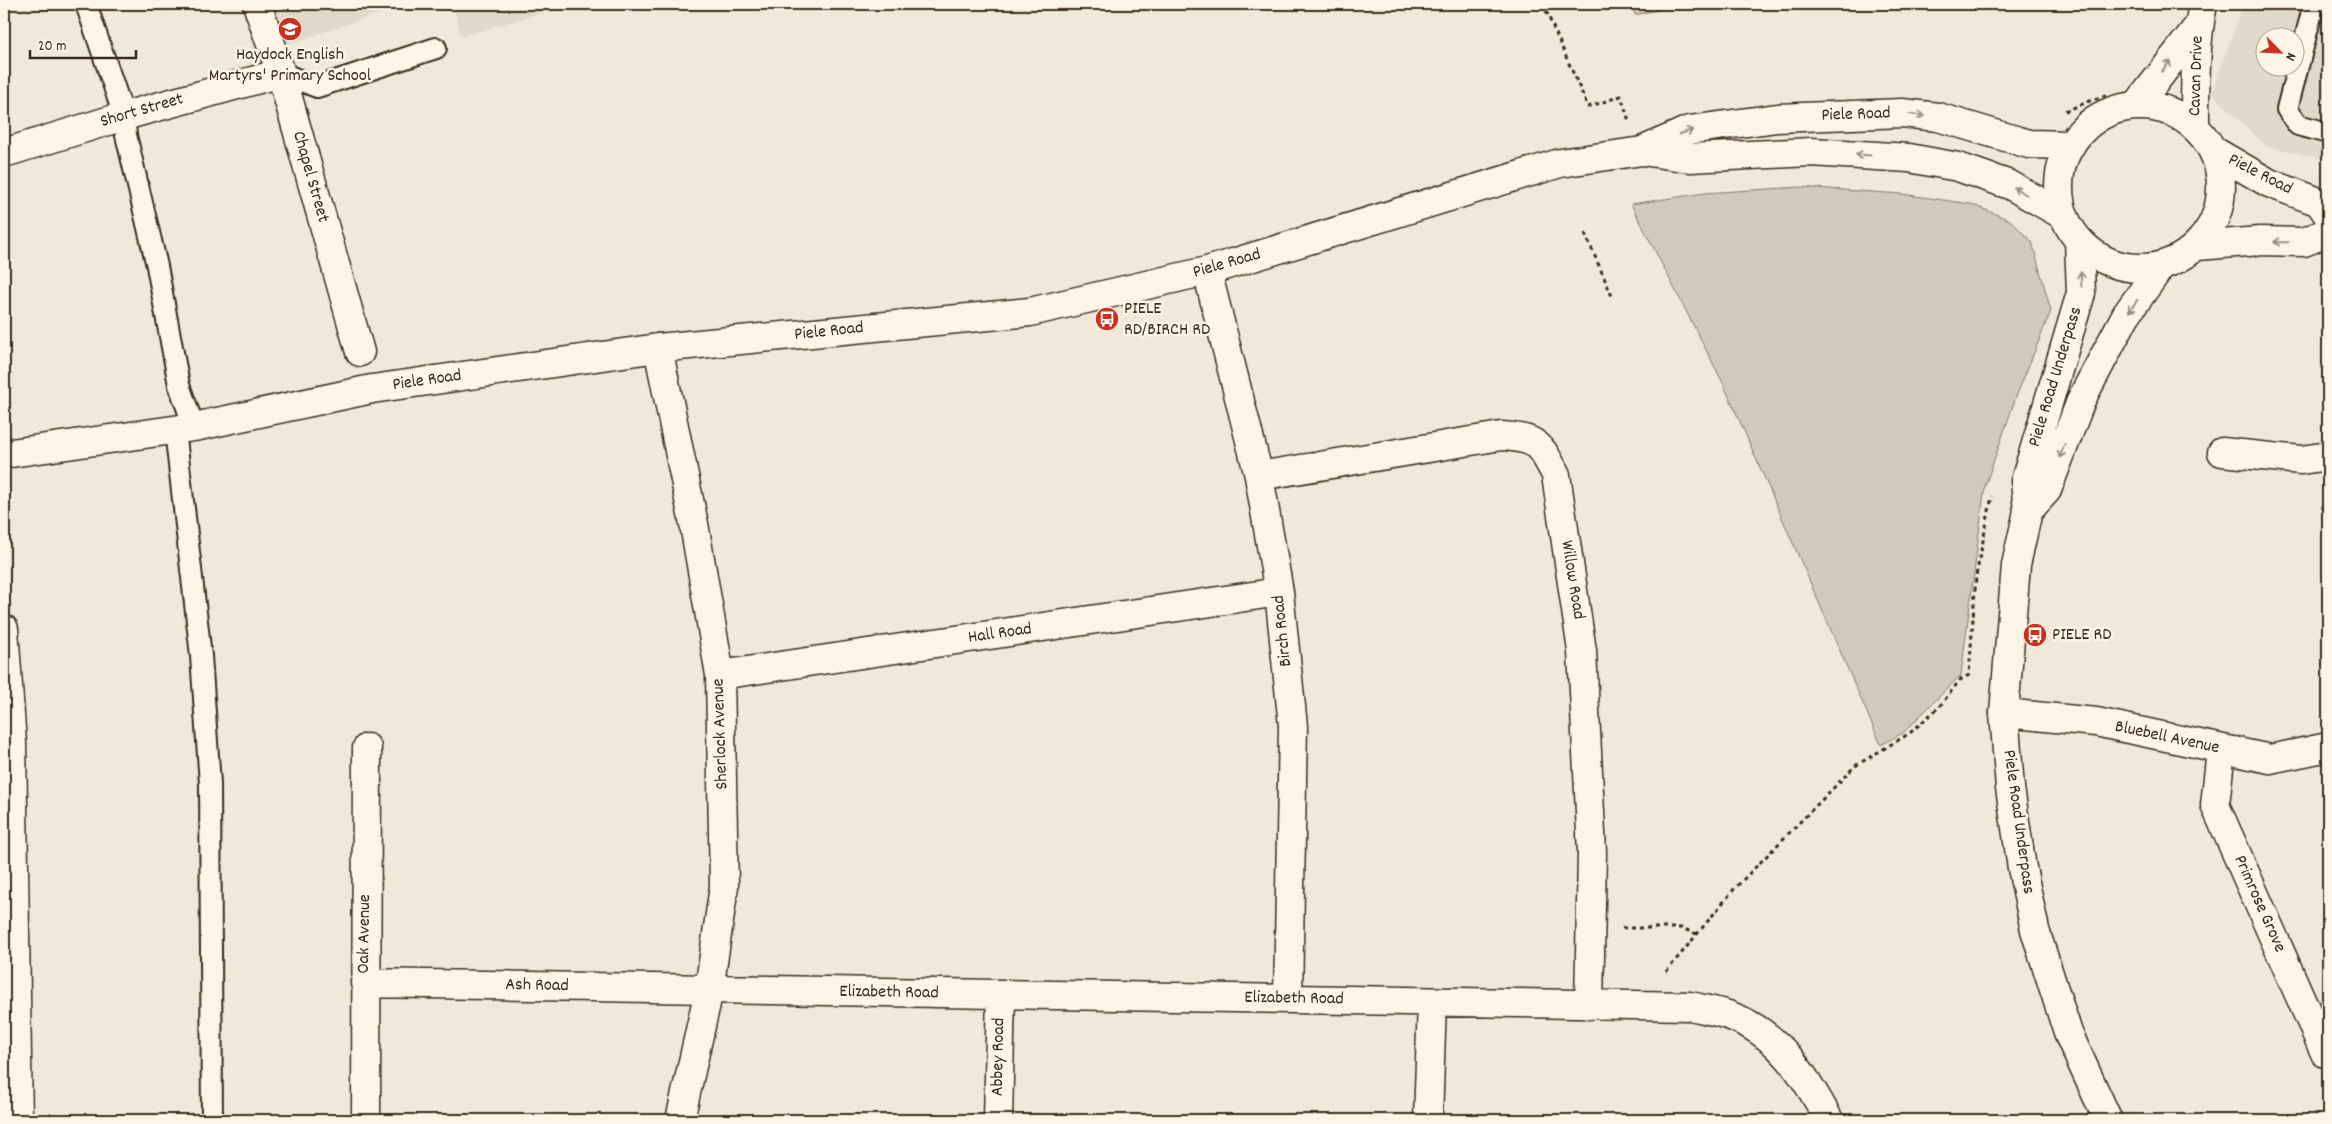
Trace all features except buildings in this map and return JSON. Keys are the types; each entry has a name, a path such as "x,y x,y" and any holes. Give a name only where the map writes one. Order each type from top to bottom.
{"street":[{"name":"Chapel Street","path":"257,4 281,73 360,352"},
{"name":"Cavan Drive","path":"2137,105 2201,14"},
{"name":"Cavan Drive","path":"2195,126 2194,76 2201,14"},
{"name":"Short Street","path":"4,154 124,116 281,73"},
{"path":"2137,105 2171,111 2195,126 2214,151 2221,177 2220,204 2197,246 2180,258 2162,266 2139,269 2116,265 2096,256 2079,241 2063,215 2059,186 2062,165 2071,144 2100,116 2137,105"},
{"name":"Piele Road","path":"4,454 184,428 372,389 658,348 1030,312 1207,271 1560,163 1642,151 1689,130 1777,118 1902,113 1938,117 2029,144 2071,144"},
{"name":"Piele Road","path":"1642,151 1690,158 1811,152 1908,158 1958,167 2010,185 2063,215"},
{"name":"Piele Road","path":"2214,151 2268,183 2319,202 2328,215"},
{"path":"2197,246 2260,241 2304,242 2328,232"},
{"name":"Piele Road Underpass","path":"2079,241 2081,293 2025,481 2028,511 2016,565 2004,713 2010,788 2022,868 2035,930 2068,1033 2108,1120"},
{"name":"Piele Road Underpass","path":"2028,511 2047,490 2082,398 2126,315 2162,266"},
{"name":"Birch Road","path":"1207,271 1258,476 1279,592 1293,726 1288,999"},
{"name":"Sherlock Avenue","path":"658,348 694,524 720,675 724,886 710,990 680,1120"},
{"name":"Willow Road","path":"1258,476 1501,436 1526,438 1545,453 1556,475 1582,650 1592,853 1589,1005"},
{"path":"2222,452 2301,460 2328,456"},
{"name":"Hall Road","path":"720,675 1279,592"},
{"path":"4,629 12,743 9,836 18,1120"},
{"name":"Bluebell Avenue","path":"2004,713 2096,722 2270,760 2328,747"},
{"name":"Oak Avenue","path":"366,1120 367,748"},
{"name":"Primrose Grove","path":"2221,750 2215,805 2325,1053"},
{"name":"Ash Road","path":"365,982 710,990"},
{"name":"Elizabeth Road","path":"710,990 1690,1006 1728,1015 1762,1031 1786,1053 1807,1080 1829,1120"},
{"name":"Abbey Road","path":"998,1120 1001,994"},
{"path":"1428,1120 1432,1002"}],"lane":[{"path":"86,4 124,116 126,135 157,266 179,385 184,428 210,784 212,1120"},
{"path":"2314,4 2287,109 2298,125 2328,133"},
{"path":"281,73 317,87 436,48"}],"path":[{"path":"1543,4 1588,107 1621,96"},
{"path":"2058,114 2109,93"},
{"path":"1585,233 1612,296"},
{"path":"1639,1006 1735,888 1855,766 1910,733 1939,707 1960,680 1969,675"},
{"path":"1591,928 1681,928 1697,934"}],"shaded area":[{"name":"Haydock English Martyrs' Primary School","path":"240,4 407,4 256,55"},
{"path":"453,4 569,4 461,37"},
{"path":"1632,4 1684,4 1635,15"},
{"path":"2243,4 2328,4 2328,160 2266,146 2212,93"},
{"path":"1800,187 1902,194 1971,204 2010,220 2032,242 2051,311 2016,397 1985,486 1961,675 1903,733 1881,745 1724,385 1631,204 1705,193"}],"place":[{"name":"Haydock English Martyrs' Primary School","path":"290,29"},
{"name":"PIELE RD/BIRCH RD","path":"1107,319"},
{"name":"PIELE RD","path":"2035,635"}]}
